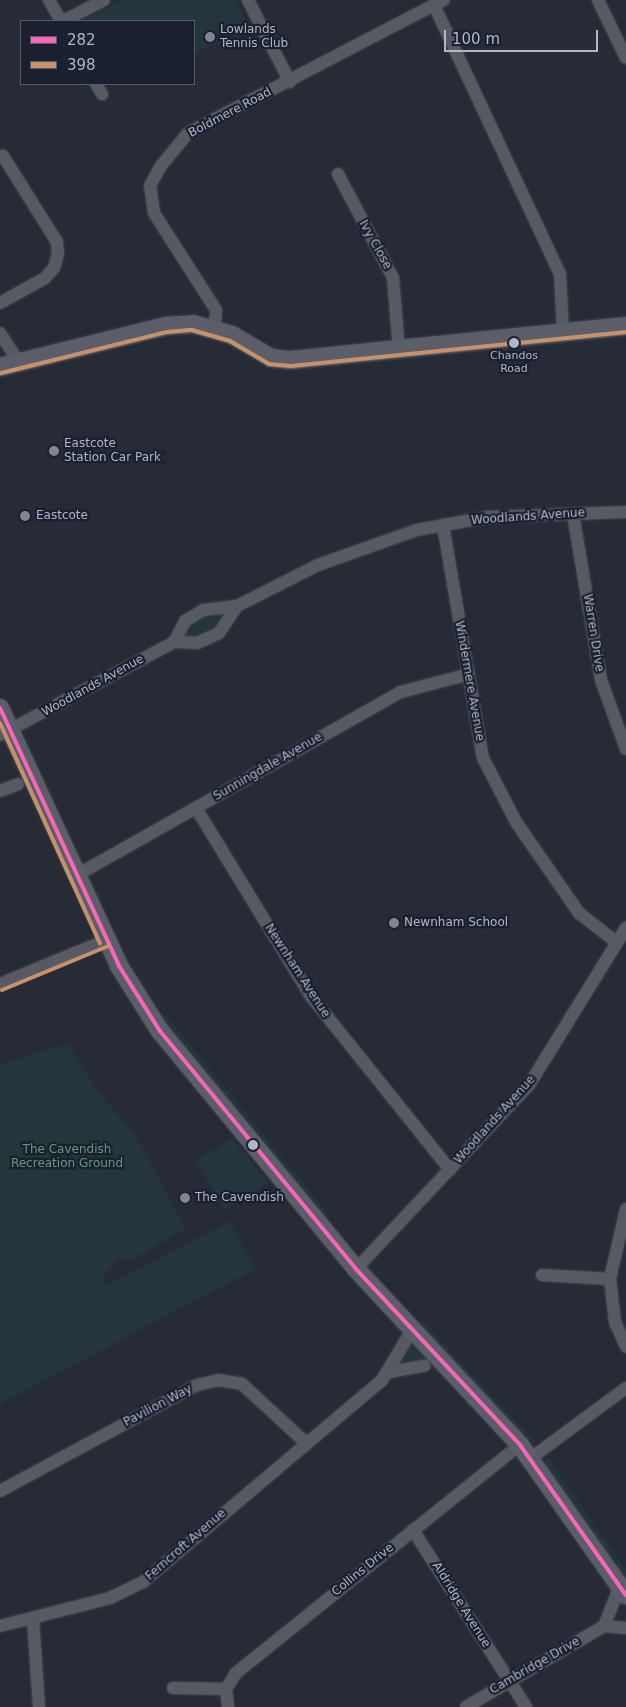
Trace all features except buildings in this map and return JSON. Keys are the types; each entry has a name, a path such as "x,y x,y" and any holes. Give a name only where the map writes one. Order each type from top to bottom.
{"street":[{"path":"48,0 61,20"},
{"path":"64,20 104,0"},
{"path":"248,0 290,82"},
{"path":"598,0 626,58"},
{"path":"439,2 560,274 563,332"},
{"name":"Boldmere Road","path":"215,328 216,310 154,213 150,186 188,133 290,82 439,2"},
{"path":"0,303 45,278 54,268 58,254 57,242 4,156"},
{"name":"Ivy Close","path":"338,174 393,278 399,350"},
{"path":"0,367 166,326 215,328 271,358 399,350 626,326"},
{"path":"0,332 19,362"},
{"name":"Woodlands Avenue","path":"174,642 185,622 203,610 237,606 355,550 443,525 488,517 626,512"},
{"name":"Warren Drive","path":"574,514 601,680 626,749"},
{"name":"Windermere Avenue","path":"443,525 466,675 484,758 498,792 579,913 616,942"},
{"name":"Woodlands Avenue","path":"6,733 174,642 197,643 219,632 237,606"},
{"name":"Sunningdale Avenue","path":"77,875 401,692 466,675"},
{"path":"0,708 6,733 77,875 106,940 160,1031 356,1269 526,1451 623,1590 604,1626 626,1628"},
{"path":"0,791 18,784"},
{"name":"Newnham Avenue","path":"196,808 310,995 450,1170"},
{"name":"Woodlands Avenue","path":"356,1269 530,1085 626,928"},
{"path":"0,984 106,940"},
{"path":"626,1210 610,1279 615,1322 626,1347"},
{"path":"542,1275 610,1279"},
{"name":"Ferncroft Avenue","path":"0,1626 33,1619 128,1591 307,1444 389,1372 412,1330"},
{"path":"389,1372 424,1366"},
{"name":"Pavilion Way","path":"0,1491 197,1385 218,1380 242,1384 307,1444"},
{"name":"Collins Drive","path":"226,1690 236,1673 413,1530 526,1451 626,1388"},
{"name":"Aldridge Avenue","path":"413,1530 526,1707"},
{"path":"33,1619 39,1707"},
{"name":"Cambridge Drive","path":"466,1707 508,1680 604,1626"},
{"path":"173,1688 226,1690 228,1707"}],"green space":[{"name":"Lowlands Tennis Club","path":"121,0 236,0 249,26 195,53 195,20 82,20"},
{"path":"224,613 225,625 199,639 186,637 183,633 198,615"},
{"path":"166,1015 327,1212 327,1224 158,1018"},
{"name":"The Cavendish Recreation Ground","path":"68,1044 98,1092 135,1134 186,1229 131,1260 120,1258 104,1276 104,1286 230,1221 255,1269 0,1404 0,1064"},
{"path":"232,1139 269,1183 224,1210 195,1160"},
{"path":"423,1320 536,1442 529,1447 419,1324"},
{"path":"409,1340 428,1360 398,1363"},
{"path":"548,1458 626,1570 626,1583 543,1463"}],"transit line":[{"name":"398","path":"1,373 167,332 192,330 230,341 269,364 291,366 626,332"},
{"name":"282","path":"0,708 119,966 160,1031 356,1269 520,1445 626,1595"},
{"name":"398","path":"0,723 100,943"},
{"name":"398","path":"2,990 108,946"}],"place":[{"name":"Lowlands Tennis Club","path":"210,37"},
{"name":"Chandos Road","path":"514,343"},
{"name":"Eastcote Station Car Park","path":"54,451"},
{"name":"Eastcote","path":"25,516"},
{"name":"Newnham School","path":"394,923"},
{"name":"The Cavendish","path":"185,1198"}]}
